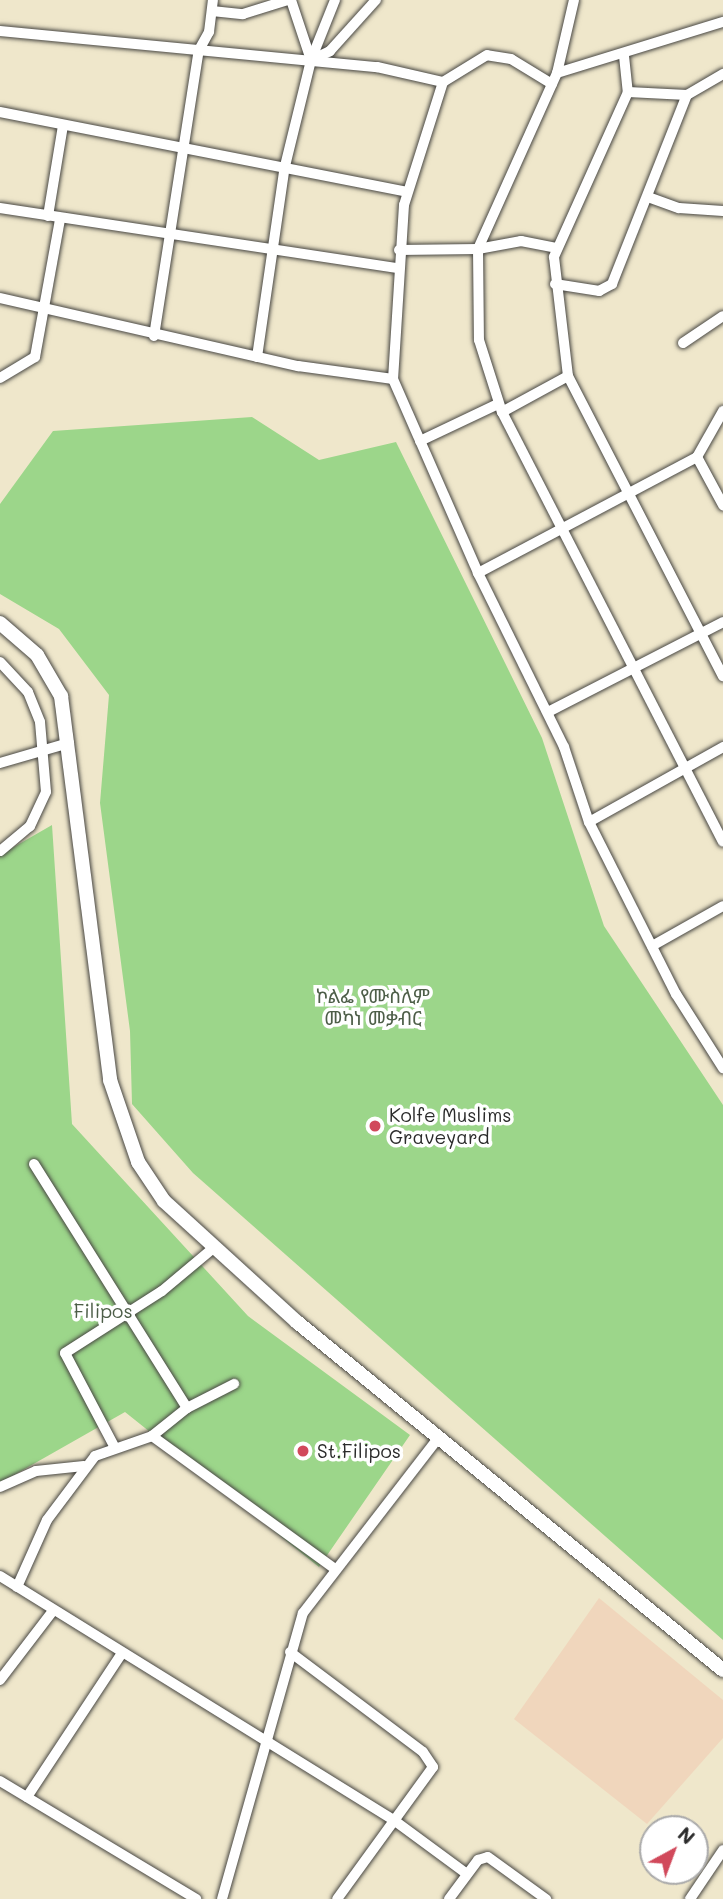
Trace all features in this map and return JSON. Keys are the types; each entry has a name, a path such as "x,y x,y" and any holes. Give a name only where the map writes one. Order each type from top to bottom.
{"street":[{"path":"155,336 167,236 199,50 212,5 243,14 289,0 311,60"},
{"path":"257,357 285,166 311,60 335,0"},
{"path":"311,60 330,51 376,0"},
{"path":"574,0 555,79 478,249 479,340 500,408 723,842"},
{"path":"723,22 555,79 510,59 486,55 443,82 407,192 397,268 393,379 478,573 548,712 589,822 652,946 723,1068"},
{"path":"0,31 311,60 443,82"},
{"path":"624,56 628,92 557,248 555,284 568,376 723,676"},
{"path":"628,92 687,95 723,74"},
{"path":"555,284 598,291 612,284 687,95"},
{"path":"0,111 63,125 184,144 407,192"},
{"path":"0,378 35,356 54,218 63,125"},
{"path":"648,197 679,208 723,211"},
{"path":"0,208 272,252 397,268"},
{"path":"399,250 478,249 521,241 557,248"},
{"path":"0,298 43,306 155,336 257,357 393,379"},
{"path":"683,344 723,316"},
{"path":"420,441 568,376"},
{"path":"478,573 630,496 697,457 723,411"},
{"path":"697,457 723,505"},
{"path":"548,712 723,622"},
{"path":"0,623 26,642 55,680 69,743 116,1102 148,1178 211,1250 723,1670"},
{"path":"0,662 28,692 44,752 43,804 0,852"},
{"path":"0,764 69,743"},
{"path":"589,822 687,772 723,747"},
{"path":"652,946 723,906"},
{"path":"34,1164 187,1408"},
{"path":"114,1446 64,1357 69,1347 127,1315 211,1250"},
{"path":"17,1587 33,1544 84,1466 114,1446 152,1436 187,1408 234,1384"},
{"path":"152,1436 332,1567"},
{"path":"222,1899 264,1739 303,1613 332,1567 439,1437"},
{"path":"0,1487 36,1471 84,1466"},
{"path":"0,1576 120,1656 264,1739 395,1821 467,1874"},
{"path":"0,1680 52,1612"},
{"path":"290,1652 431,1762 432,1777 395,1821 337,1899"},
{"path":"27,1797 120,1656"},
{"path":"0,1781 196,1899"},
{"path":"690,1899 723,1850"},
{"path":"449,1899 478,1860 494,1857 546,1899"}],"shaded area":[{"path":"599,1598 723,1700 723,1738 655,1815 639,1815 639,1818 514,1719"}],"green space":[{"name":"ኮልፌ የሙስሊም መካነ መቃብር","path":"252,417 319,460 396,442 542,738 604,926 723,1105 723,1640 193,1173 132,1104 130,1031 100,803 109,695 59,629 0,594 0,504 53,431"},
{"name":"Filipos","path":"52,825 72,1124 248,1316 410,1435 319,1567 125,1412 0,1483 0,855"}],"place":[{"name":"Kolfe Muslims Graveyard","path":"375,1126"},
{"name":"St.Filipos","path":"303,1451"}]}
